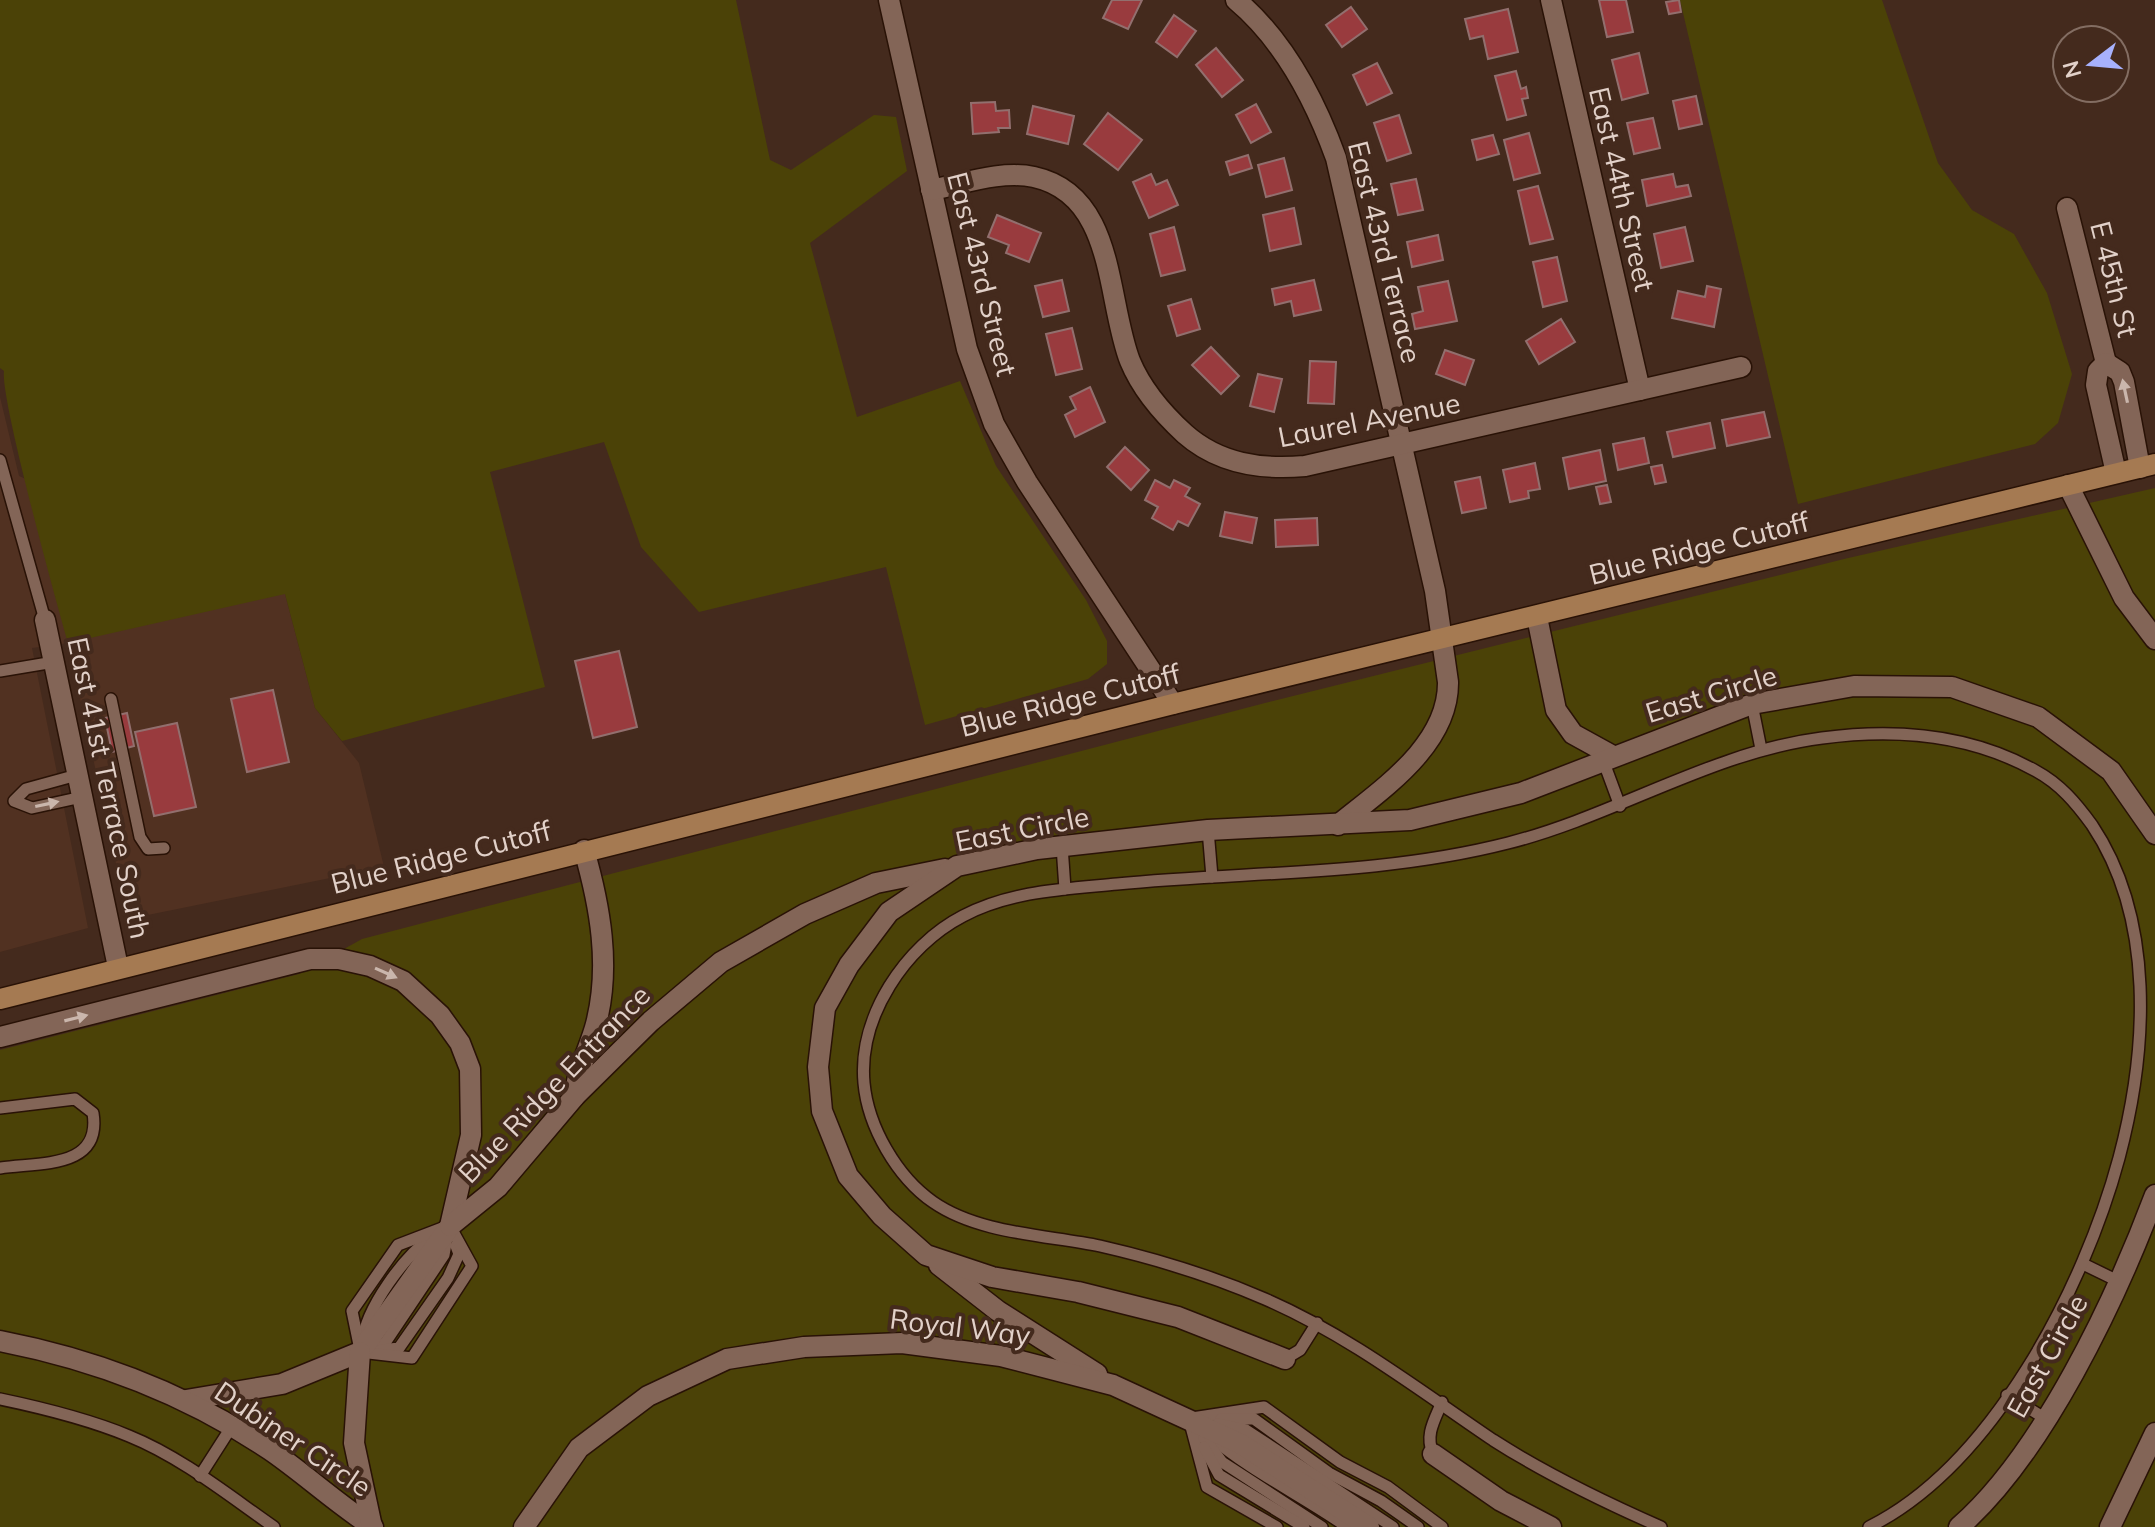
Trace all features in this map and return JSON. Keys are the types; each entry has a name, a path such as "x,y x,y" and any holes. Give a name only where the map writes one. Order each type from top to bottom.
{"main road":[{"name":"Blue Ridge Cutoff","path":"0,999 584,850 2147,466"}],"street":[{"name":"East 43rd Street","path":"889,0 967,349 994,424 1027,482 1173,704"},
{"name":"East 43rd Terrace","path":"1236,0 1284,53 1321,115 1336,158 1442,637"},
{"name":"East 44th Street","path":"1551,0 1640,390"},
{"name":"Laurel Avenue","path":"931,190 1021,175 1048,182 1082,206 1097,231 1121,332 1138,379 1163,413 1196,444 1239,463 1281,468 1402,446 1741,367"},
{"name":"E 45th St","path":"2067,208 2106,363 2120,372 2124,382 2147,466"},
{"name":"E 45th St","path":"2106,363 2098,371 2096,385 2116,473"},
{"path":"2068,485 2124,598 2155,639"},
{"path":"1537,617 1556,710 1573,734 1608,758"},
{"name":"East 41st Terrace South","path":"45,620 118,967"},
{"path":"1338,825 1400,775 1436,729 1448,696 1442,637"},
{"name":"East Circle","path":"1113,1385 998,1311 882,1216 848,1176 822,1111 818,1067 825,1008 849,965 889,912 957,866 1062,846 1208,830 1410,820 1521,793 1752,704 1854,686 1952,687 2038,717 2111,771 2155,834"},
{"path":"575,1096 576,1083 596,1022 603,970 599,906 584,850"},
{"name":"Blue Ridge Entrance","path":"450,1226 498,1187 575,1096 651,1021 721,962 805,914 876,883 957,866"},
{"path":"0,1037 310,959 339,959 370,966 403,981 440,1015 460,1043 470,1069 471,1135 450,1226 360,1352 354,1443 372,1527"},
{"name":"East Circle","path":"1959,1527 1999,1485 2046,1419 2120,1282 2155,1195"},
{"name":"East Circle","path":"926,1255 992,1277 1078,1292 1178,1317 1285,1359"},
{"name":"Dubiner Circle","path":"0,1341 91,1362 186,1400 232,1426 347,1520 372,1527"},
{"name":"Royal Way","path":"524,1527 579,1448 648,1396 727,1359 804,1347 902,1343 1001,1356 1113,1385 1241,1444 1369,1527"},
{"path":"186,1400 282,1384 360,1352"},
{"path":"2110,1527 2155,1433"},
{"path":"1433,1454 1501,1501 1551,1527"}],"lane":[{"path":"0,460 2,483 45,620"},
{"path":"0,671 54,662"},
{"path":"111,699 140,837 148,849 164,848"},
{"path":"1752,704 1761,749"},
{"path":"1661,1527 1550,1474 1317,1323 1251,1293 1172,1264 982,1224 945,1210 916,1189 881,1137 867,1106 862,1071 868,1036 882,998 901,968 925,943 958,918 1001,900 1065,889 1409,865 1511,842 1620,806 1761,749 1820,738 1883,733 1959,740 1994,750 2045,775 2073,799 2105,841 2126,882 2140,924 2144,990 2123,1142 2109,1194 2083,1264 2041,1346 1961,1456 1904,1509 1869,1527"},
{"path":"1608,758 1620,806"},
{"path":"77,775 26,789 14,801 32,808 82,797"},
{"path":"1208,830 1212,877"},
{"path":"1062,846 1065,889"},
{"path":"0,1108 75,1099 93,1113 96,1132 90,1147 72,1158 0,1168"},
{"path":"450,1226 459,1254 448,1278 399,1348 360,1352 352,1311 398,1245 450,1226"},
{"path":"2083,1264 2120,1282"},
{"path":"1285,1359 1300,1350 1317,1323"},
{"path":"2007,1395 2046,1419"},
{"path":"0,1399 42,1407 131,1436 200,1476 274,1527"},
{"path":"1433,1454 1428,1442 1430,1429 1442,1402"},
{"path":"1189,1419 1264,1407 1340,1462 1388,1487 1442,1527"},
{"path":"1189,1419 1207,1487 1277,1527"},
{"path":"1189,1419 1219,1475 1304,1527"},
{"path":"1189,1419 1222,1462 1322,1527"},
{"path":"1189,1419 1231,1454 1347,1527"},
{"path":"1189,1419 1246,1430 1393,1527"},
{"path":"1189,1419 1254,1419 1329,1473 1381,1501 1418,1527"},
{"path":"200,1476 232,1426"}],"shaded area":[{"path":"0,0 736,0 770,160 791,170 874,115 896,117 907,171 810,243 857,417 960,381 996,466 1086,600 1107,641 1107,664 1088,679 925,725 886,567 699,612 641,547 604,442 490,472 545,687 342,741 315,708 285,594 68,643 19,458 4,371 0,368"},
{"path":"1680,0 1882,0 1938,163 1972,210 2014,234 2047,293 2072,374 2058,423 2035,444 1798,504"},
{"path":"0,397 19,476 285,594 315,708 359,763 384,867 128,919 68,643 32,648 88,928 0,952"},
{"path":"2155,488 2155,1527 0,1527 0,1050 299,974 362,939 1265,703 1844,559"}],"building":[{"path":"1112,0 1142,0 1128,29 1103,18"},
{"path":"1599,0 1626,0 1633,32 1607,37"},
{"path":"1679,0 1681,12 1669,14 1666,2"},
{"path":"1351,7 1367,29 1342,47 1326,25"},
{"path":"1508,9 1518,52 1488,59 1483,36 1470,39 1465,19"},
{"path":"1174,15 1196,31 1177,57 1156,42"},
{"path":"1216,48 1243,80 1222,97 1196,65"},
{"path":"1639,53 1648,93 1622,100 1612,60"},
{"path":"1377,63 1392,93 1367,105 1353,75"},
{"path":"1516,71 1521,89 1526,87 1528,98 1522,99 1526,115 1507,120 1495,76"},
{"path":"1696,96 1702,124 1679,129 1673,101"},
{"path":"995,102 996,111 1009,110 1010,128 973,134 971,103"},
{"path":"1256,104 1271,132 1251,143 1236,115"},
{"path":"1033,106 1074,116 1068,144 1027,134"},
{"path":"1108,113 1142,140 1118,170 1084,144"},
{"path":"1399,115 1411,153 1387,161 1374,123"},
{"path":"1653,118 1660,148 1634,154 1627,123"},
{"path":"1529,133 1540,173 1514,180 1504,140"},
{"path":"1493,135 1499,154 1477,160 1472,140"},
{"path":"1248,155 1252,168 1230,175 1226,162"},
{"path":"1284,158 1292,190 1266,197 1258,165"},
{"path":"1151,174 1156,185 1167,180 1178,205 1149,218 1133,182"},
{"path":"1673,174 1676,187 1688,185 1691,196 1647,206 1642,180"},
{"path":"1416,179 1423,210 1398,215 1391,184"},
{"path":"1538,186 1553,239 1530,244 1518,191"},
{"path":"1294,208 1301,244 1270,251 1263,215"},
{"path":"997,215 1041,233 1029,262 1006,253 1009,245 988,237"},
{"path":"1174,227 1185,270 1161,276 1150,234"},
{"path":"1685,227 1693,261 1661,268 1654,234"},
{"path":"1438,235 1443,260 1412,267 1407,242"},
{"path":"1557,257 1567,301 1543,307 1533,262"},
{"path":"1062,280 1069,311 1043,317 1035,286"},
{"path":"1314,280 1321,310 1294,316 1291,301 1275,305 1272,289"},
{"path":"1448,281 1457,321 1415,329 1412,314 1423,311 1418,287"},
{"path":"1707,286 1721,289 1714,327 1672,318 1678,291 1705,297"},
{"path":"1191,299 1200,329 1177,336 1168,306"},
{"path":"1561,319 1575,342 1539,364 1526,341"},
{"path":"1072,328 1082,369 1056,375 1046,334"},
{"path":"1211,347 1239,376 1221,394 1192,365"},
{"path":"1445,350 1474,360 1465,385 1436,374"},
{"path":"1310,361 1336,362 1334,404 1308,403"},
{"path":"1258,374 1282,379 1274,412 1250,406"},
{"path":"1090,387 1105,422 1075,437 1065,415 1076,409 1070,397"},
{"path":"1764,412 1770,437 1727,446 1722,420"},
{"path":"1710,423 1715,448 1673,457 1667,432"},
{"path":"1644,438 1649,463 1618,470 1613,444"},
{"path":"1125,447 1149,470 1131,490 1107,467"},
{"path":"1600,450 1606,481 1569,489 1563,458"},
{"path":"1535,463 1540,489 1528,491 1529,498 1510,502 1503,470"},
{"path":"1662,465 1666,482 1655,484 1651,467"},
{"path":"1480,477 1486,508 1462,513 1455,482"},
{"path":"1155,480 1170,488 1174,480 1190,488 1185,496 1200,504 1188,526 1178,521 1173,530 1152,518 1158,507 1145,500"},
{"path":"1607,485 1611,502 1600,504 1596,487"},
{"path":"1225,512 1257,518 1252,543 1220,536"},
{"path":"1317,518 1318,545 1276,547 1275,520"},
{"path":"619,651 637,727 593,738 575,661"},
{"path":"273,690 289,762 247,772 231,699"},
{"path":"127,713 134,746 112,752 105,718"},
{"path":"177,723 196,807 154,816 135,732"}]}
